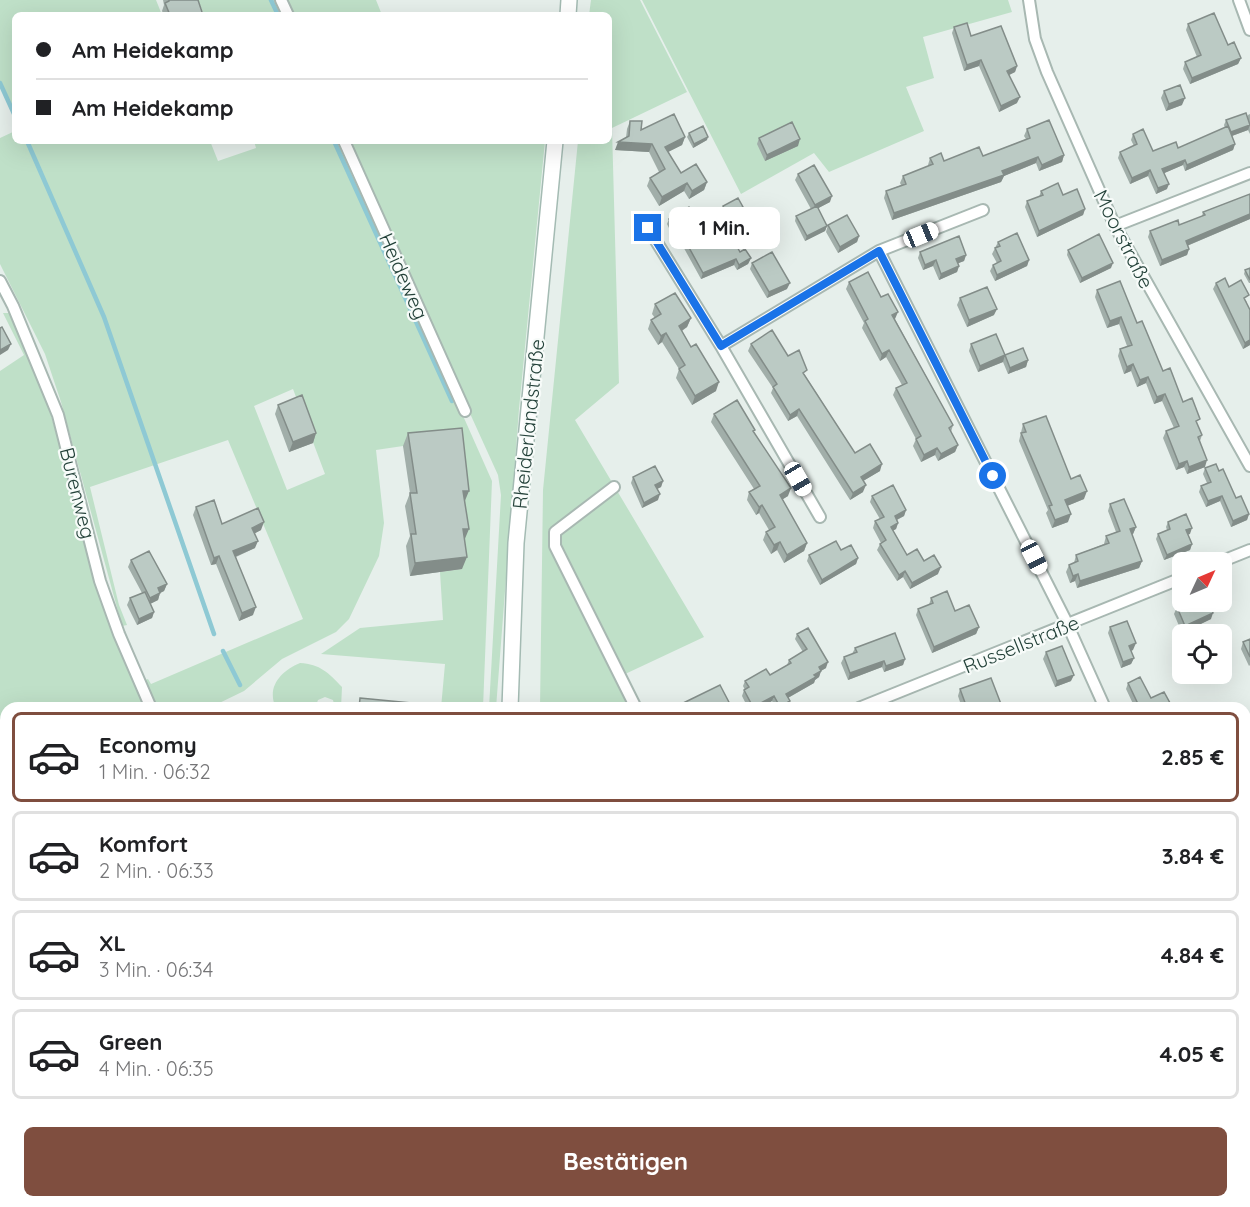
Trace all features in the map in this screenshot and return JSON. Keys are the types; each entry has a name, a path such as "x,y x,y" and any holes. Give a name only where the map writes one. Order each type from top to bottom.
{"main road":[{"name":"Rheiderlandstraße","path":"510,702 516,543 555,144"}],"street":[{"name":"Moorstraße","path":"1029,0 1035,39 1047,72 1115,226 1250,466"},
{"path":"1239,0 1250,30"},
{"name":"Heideweg","path":"345,144 465,411"},
{"path":"1115,226 1250,173"},
{"path":"721,346 879,251 983,210"},
{"path":"648,228 721,346 820,517"},
{"path":"879,251 1068,625 1102,702"},
{"name":"Burenweg","path":"0,281 14,306 58,415 100,581 119,634 148,702"},
{"path":"614,488 555,532 555,546 633,702"},
{"path":"1232,557 1250,550"},
{"name":"Russellstraße","path":"874,702 1172,582"}],"green space":[{"path":"0,0 156,0 161,12 12,12 12,109 0,83"},
{"path":"198,0 277,0 283,12 203,12"},
{"path":"283,0 376,0 381,12 289,12"},
{"path":"591,0 640,0 687,92 612,128 612,12 589,12"},
{"path":"642,0 1008,0 1012,12 923,37 934,78 906,87 924,131 829,172 814,153 741,194"},
{"path":"612,128 619,383 575,420 704,637 623,675 636,702 540,702 543,490 578,144 612,144"},
{"path":"12,132 12,144 211,144 218,161 256,148 255,144 342,144 492,481 483,702 442,702 445,664 321,654 360,628 443,620 440,572 462,569 403,446 376,450 384,523 379,556 349,619 336,632 282,659 244,691 221,702 155,702 145,680 148,679 151,684 303,619 228,440 90,487 119,605 127,625 122,626 61,402 45,354 0,264 0,138","holes":["293,389 325,474 287,490 254,406"]},
{"path":"347,144 545,144 519,409 496,702 489,702 501,495 498,475"},
{"path":"3,313 12,313 42,383 110,626 143,702 0,702 0,371 24,355"},
{"path":"300,663 324,670 342,687 341,702 334,702 325,697 317,702 274,702 273,693 277,681 293,666"}],"building":[{"path":"198,0 202,12 169,12 165,3"},
{"path":"1214,13 1228,45 1234,42 1241,58 1192,78 1185,62 1201,55 1188,24"},
{"path":"967,23 971,36 1001,26 1017,66 1007,71 1020,97 1001,106 981,60 967,65 954,27"},
{"path":"1180,85 1185,98 1169,104 1164,91"},
{"path":"1246,113 1250,125 1231,132 1226,120"},
{"path":"674,114 685,137 665,147 681,173 696,164 707,182 692,191 687,183 662,197 650,178 665,169 652,144 618,142 629,136 630,121 642,121 641,130"},
{"path":"1049,120 1064,155 1042,165 1038,157 1002,171 1004,175 894,213 886,191 906,184 903,176 933,164 930,158 941,153 944,161 979,147 983,156 1030,138 1027,129"},
{"path":"792,122 800,139 767,155 759,138"},
{"path":"703,126 708,137 694,144 689,133"},
{"path":"1228,126 1235,144 1187,165 1185,160 1162,169 1169,184 1158,188 1150,170 1132,178 1120,152 1137,144 1133,134 1143,129 1153,151 1176,142 1178,148"},
{"path":"814,165 832,196 815,205 798,174"},
{"path":"1058,183 1063,195 1077,189 1085,209 1039,231 1027,201 1043,195 1041,191"},
{"path":"1250,194 1250,214 1186,241 1189,249 1162,260 1150,231 1178,220 1179,225 1205,215 1203,212"},
{"path":"738,198 743,207 728,216 723,206"},
{"path":"817,206 827,226 807,236 796,216"},
{"path":"689,207 700,227 720,216 740,252 745,249 751,258 739,265 736,259 703,273 682,235 679,236 669,219"},
{"path":"847,215 859,236 840,247 828,225"},
{"path":"1017,233 1029,260 997,275 993,265 1001,261 995,248 1000,246 998,242"},
{"path":"1099,234 1113,263 1082,278 1068,250"},
{"path":"959,236 966,255 956,259 959,266 941,274 936,260 925,265 920,252"},
{"path":"772,252 790,283 769,292 752,263"},
{"path":"1250,268 1250,280 1245,270"},
{"path":"868,272 881,297 888,294 898,312 892,315 953,425 949,428 958,445 941,454 937,448 924,455 916,439 921,436 896,388 907,383 889,350 882,354 865,321 868,319 849,282"},
{"path":"1225,278 1229,287 1241,280 1249,295 1244,298 1250,310 1250,340 1245,343 1216,283"},
{"path":"1120,281 1137,323 1142,321 1163,371 1170,368 1183,402 1192,398 1200,419 1196,421 1202,435 1198,437 1207,460 1189,467 1187,461 1179,464 1166,431 1179,426 1165,394 1157,397 1148,377 1140,380 1133,364 1127,367 1120,349 1132,345 1121,317 1110,321 1097,290"},
{"path":"987,287 997,309 969,320 960,298"},
{"path":"675,293 691,318 679,326 691,347 696,344 719,382 695,396 679,369 685,365 666,333 661,336 651,320 661,314 655,304"},
{"path":"2,327 11,344 0,350 0,328"},
{"path":"772,330 788,356 799,350 807,370 803,373 855,453 870,444 882,464 861,477 866,485 853,493 799,409 790,415 773,387 777,384 751,344"},
{"path":"996,334 1005,355 980,366 971,344"},
{"path":"1023,348 1028,360 1010,368 1005,355"},
{"path":"302,395 316,433 293,442 278,405"},
{"path":"737,400 755,430 753,431 791,488 780,495 807,543 787,555 780,542 774,545 766,532 775,527 762,505 759,507 749,492 760,486 714,414"},
{"path":"1046,416 1071,479 1080,475 1087,491 1065,500 1071,514 1055,520 1049,506 1052,505 1021,433 1026,432 1023,424"},
{"path":"462,428 469,491 463,491 469,529 463,529 467,557 415,563 411,534 416,534 410,493 417,493 408,433"},
{"path":"1216,464 1219,471 1223,469 1236,498 1241,496 1249,514 1233,521 1222,496 1208,501 1201,486 1211,482 1205,468"},
{"path":"655,466 663,481 655,485 660,494 644,503 633,477"},
{"path":"893,485 906,510 895,516 898,523 891,527 907,555 917,549 924,561 934,555 941,567 912,583 905,571 899,575 880,544 886,540 875,521 884,517 872,496"},
{"path":"1124,499 1136,527 1130,529 1142,561 1080,581 1078,574 1073,576 1069,565 1078,561 1076,555 1109,543 1106,536 1120,531 1110,504"},
{"path":"214,500 222,524 258,508 264,522 252,528 258,541 233,551 256,607 242,613 219,556 214,558 196,507"},
{"path":"1186,514 1192,528 1186,530 1192,544 1167,555 1158,534 1170,529 1168,522"},
{"path":"836,541 841,550 851,545 858,558 822,580 809,555"},
{"path":"149,551 167,584 158,588 160,593 150,598 131,560"},
{"path":"947,591 955,611 969,605 979,627 934,647 918,609 933,603 931,598"},
{"path":"145,592 154,612 139,619 130,598"},
{"path":"1179,612 1213,613 1189,624 1184,624"},
{"path":"1127,621 1136,643 1129,646 1134,658 1123,662 1110,627"},
{"path":"808,628 828,662 819,667 821,671 814,675 816,677 786,694 790,701 788,702 777,702 774,696 763,702 750,702 744,690 749,687 745,681 766,669 770,675 791,663 789,660 807,649 797,634"},
{"path":"895,633 905,659 886,666 884,661 850,673 844,657 857,652 855,648"},
{"path":"1250,639 1250,657 1243,642"},
{"path":"1062,646 1074,675 1057,681 1046,652"},
{"path":"1140,677 1151,698 1164,692 1169,702 1137,702 1128,683"},
{"path":"991,678 1000,702 965,702 960,689"},
{"path":"720,685 729,702 685,702"},
{"path":"360,698 401,702 360,702"}],"waterway":[{"path":"271,0 277,12"},
{"path":"0,83 12,109"},
{"path":"28,144 104,317 214,634"},
{"path":"335,144 452,401"},
{"path":"223,651 240,685"}],"route":[{"path":"648,228 721,346 879,251 993,476"}]}
